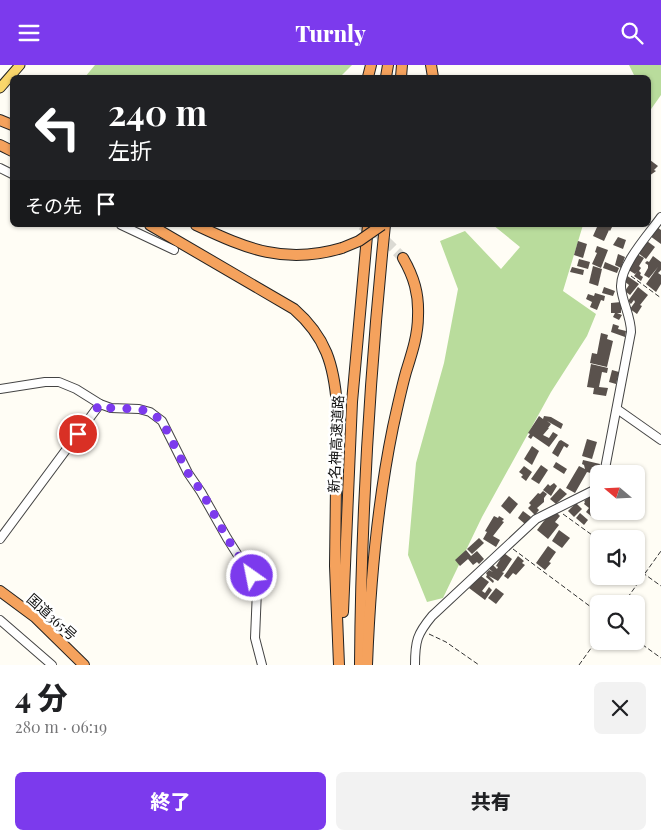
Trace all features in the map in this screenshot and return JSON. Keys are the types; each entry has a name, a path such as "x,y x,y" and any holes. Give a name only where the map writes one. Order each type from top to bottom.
{"highway":[{"path":"153,227 294,309 316,331 326,350 333,371 337,406 335,566 341,665"},
{"path":"201,227 244,246 275,254 307,255 325,253 342,248 359,241 380,227"},
{"name":"新名神高速道路","path":"341,665 352,403 368,227"},
{"path":"360,665 362,572 370,403 383,227"},
{"path":"366,665 374,560 382,493 393,427 416,334 418,318 416,287 411,272 403,258"},
{"name":"国道365号","path":"0,591 35,617 84,665"}],"main road":[{"path":"12,75 20,65"},
{"path":"0,89 10,77"}],"street":[{"path":"606,465 631,332 629,315 621,286 624,271 661,217"},
{"path":"125,227 174,251"},
{"path":"0,389 45,382 58,382 76,389 100,404 111,408 139,409 150,412 162,421 188,473 202,492 227,538 252,576 258,590 255,638 262,665"},
{"path":"0,539 100,404"},
{"path":"617,409 661,440"},
{"path":"415,665 415,645 420,629 432,616 536,519 590,492"},
{"path":"0,620 52,665"}],"path":[{"path":"624,271 661,298"},
{"path":"556,509 590,534"},
{"path":"508,546 590,606"},
{"path":"645,572 661,551"},
{"path":"645,574 661,586"},
{"path":"420,629 446,641 479,665"},
{"path":"645,646 661,658"},
{"path":"579,665 590,650"}],"green space":[{"path":"95,65 352,65 342,75 87,75"},
{"path":"629,65 661,65 661,95 651,109 651,75 634,75"},
{"path":"495,227 582,227 563,291 596,314 587,336 551,392 482,517 443,598 427,602 408,555 416,463 444,363 458,289 440,241 465,231 501,269 520,247"}],"building":[{"path":"651,161 658,166 654,170 656,171 651,175"},
{"path":"597,227 612,227 604,241 593,236"},
{"path":"657,227 661,230 661,244 650,236"},
{"path":"618,237 626,240 623,249 613,245"},
{"path":"578,241 587,244 583,258 574,255"},
{"path":"647,241 655,247 646,259 638,253"},
{"path":"597,246 608,250 601,268 592,264 597,253 595,252"},
{"path":"618,254 625,257 621,268 615,265"},
{"path":"637,254 644,258 639,266 641,268 639,271 640,275 643,277 641,281 634,276 637,272 635,274 627,269"},
{"path":"653,256 661,262 661,270 658,273 661,275 661,284 656,292 646,284 658,267 649,278 644,275 648,268 648,265 645,263 649,262"},
{"path":"579,259 590,262 588,269 577,266"},
{"path":"605,262 619,268 617,273 603,268"},
{"path":"593,266 602,269 598,286 589,283"},
{"path":"572,267 584,270 583,275 570,272"},
{"path":"626,275 639,284 630,295 625,291 629,285 624,281"},
{"path":"604,287 615,291 613,296 602,293"},
{"path":"638,287 648,295 640,305 642,306 637,314 630,309 635,302 634,300 631,304 628,301"},
{"path":"595,293 605,296 604,301 601,300 597,310 590,307 592,302 586,299 588,294 594,296"},
{"path":"621,302 621,313 617,313 622,315 619,320 613,317 615,313 611,313 611,303"},
{"path":"613,324 619,326 618,329 626,331 625,337 611,332"},
{"path":"601,333 608,335 607,339 613,341 607,367 590,363 592,353 597,354"},
{"path":"591,364 608,368 607,373 602,372 599,387 608,388 606,396 593,394 594,388 587,387"},
{"path":"612,370 619,372 616,384 609,382"},
{"path":"539,416 543,419 544,416 551,417 563,424 561,429 547,421 551,424 543,435 549,438 553,432 558,435 549,447 533,436 531,439 528,437 530,434 528,433"},
{"path":"587,439 597,442 592,459 582,456"},
{"path":"561,440 569,445 567,448 564,446 558,457 552,453"},
{"path":"532,446 539,451 532,465 524,459"},
{"path":"583,460 600,464 590,465 590,473 587,472 575,493 566,488 579,466 585,469 582,464"},
{"path":"556,462 567,469 564,474 553,467"},
{"path":"541,465 548,470 539,484 531,479"},
{"path":"524,466 532,472 526,481 519,472"},
{"path":"554,483 557,486 551,496 543,490 548,484 550,486"},
{"path":"560,488 567,494 556,504 550,499"},
{"path":"543,491 547,494 544,502 537,508 539,510 535,515 528,508 531,505 529,503 538,493 540,494"},
{"path":"509,496 518,504 510,514 501,506"},
{"path":"590,496 590,515 586,512 589,508 584,504 584,501"},
{"path":"576,503 582,509 574,517 568,511"},
{"path":"523,511 531,517 525,524 518,518"},
{"path":"556,512 560,516 555,522 559,525 548,539 537,530 547,517"},
{"path":"580,513 588,520 584,525 576,518"},
{"path":"494,516 504,519 502,521 504,522 493,536 500,540 496,547 483,539 487,532 485,531"},
{"path":"559,530 570,538 562,548 552,541"},
{"path":"479,538 484,543 472,554 467,549"},
{"path":"548,546 556,552 545,570 536,563"},
{"path":"466,550 471,556 477,551 484,559 479,564 477,562 473,565 468,559 460,566 455,560"},
{"path":"504,553 512,559 498,581 489,576 494,581 493,583 486,577 486,573 489,570 493,572 489,569 492,564 497,569 498,567 496,566"},
{"path":"518,556 524,561 522,563 525,565 516,575 513,573 508,579 504,576"},
{"path":"481,576 489,582 482,591 485,593 489,587 492,590 485,600 469,588"},
{"path":"496,588 504,594 496,604 488,598"}],"tunnel":[{"path":"365,227 379,234 403,258"}],"route":[{"path":"78,434 100,404 111,408 139,409 150,412 162,421 188,473 202,492 227,538 252,576"}]}
